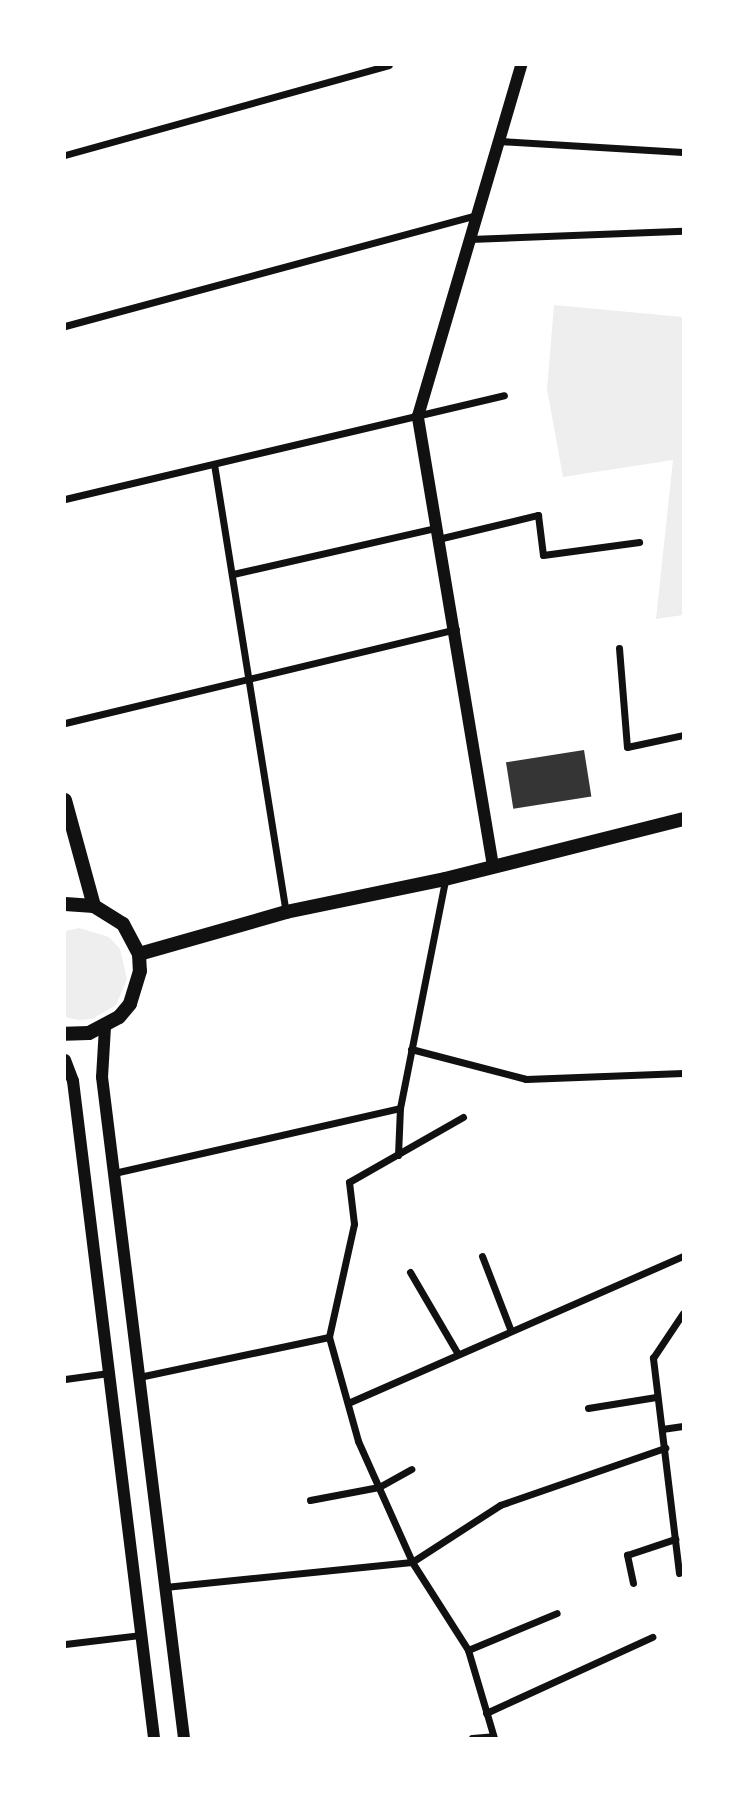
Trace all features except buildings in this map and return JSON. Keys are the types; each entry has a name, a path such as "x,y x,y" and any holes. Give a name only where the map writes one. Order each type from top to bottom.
{"main road":[{"path":"65,800 94,906"},
{"path":"139,954 286,912 445,879 683,819"},
{"path":"65,904 94,906 123,924 139,954 138,988 130,1004 105,1027 65,1034"}],"street":[{"path":"65,155 389,65"},
{"path":"493,866 457,629 437,533 418,416 521,65"},
{"path":"499,141 683,152"},
{"path":"65,326 477,215"},
{"path":"470,239 683,231"},
{"path":"65,499 504,396"},
{"path":"214,464 286,912"},
{"path":"233,574 538,515 543,555 639,542"},
{"path":"65,723 457,629"},
{"path":"619,648 627,747 683,735"},
{"path":"398,1155 400,1108 445,879"},
{"path":"105,1027 102,1077 184,1738"},
{"path":"411,1049 526,1079 683,1073"},
{"path":"65,1060 73,1081 154,1738"},
{"path":"114,1173 400,1108"},
{"path":"463,1117 349,1182 354,1224 329,1337 348,1403 379,1487 412,1562 468,1650 494,1737 472,1738"},
{"path":"482,1256 511,1331"},
{"path":"348,1403 683,1256"},
{"path":"410,1272 458,1354"},
{"path":"679,1573 653,1358 683,1313"},
{"path":"139,1377 329,1337"},
{"path":"65,1379 109,1373"},
{"path":"588,1408 656,1397"},
{"path":"662,1429 683,1426"},
{"path":"165,1587 412,1562 500,1505 665,1448"},
{"path":"310,1500 379,1487 411,1469"},
{"path":"633,1583 626,1555 675,1539"},
{"path":"468,1650 557,1613"},
{"path":"65,1644 141,1635"},
{"path":"486,1713 652,1637"}],"shaded area":[{"path":"554,305 683,317 683,615 656,619 673,460 563,477 547,389"},
{"path":"79,928 109,937 120,949 127,979 116,1005 92,1019 78,1020 65,1017 65,931"}]}
